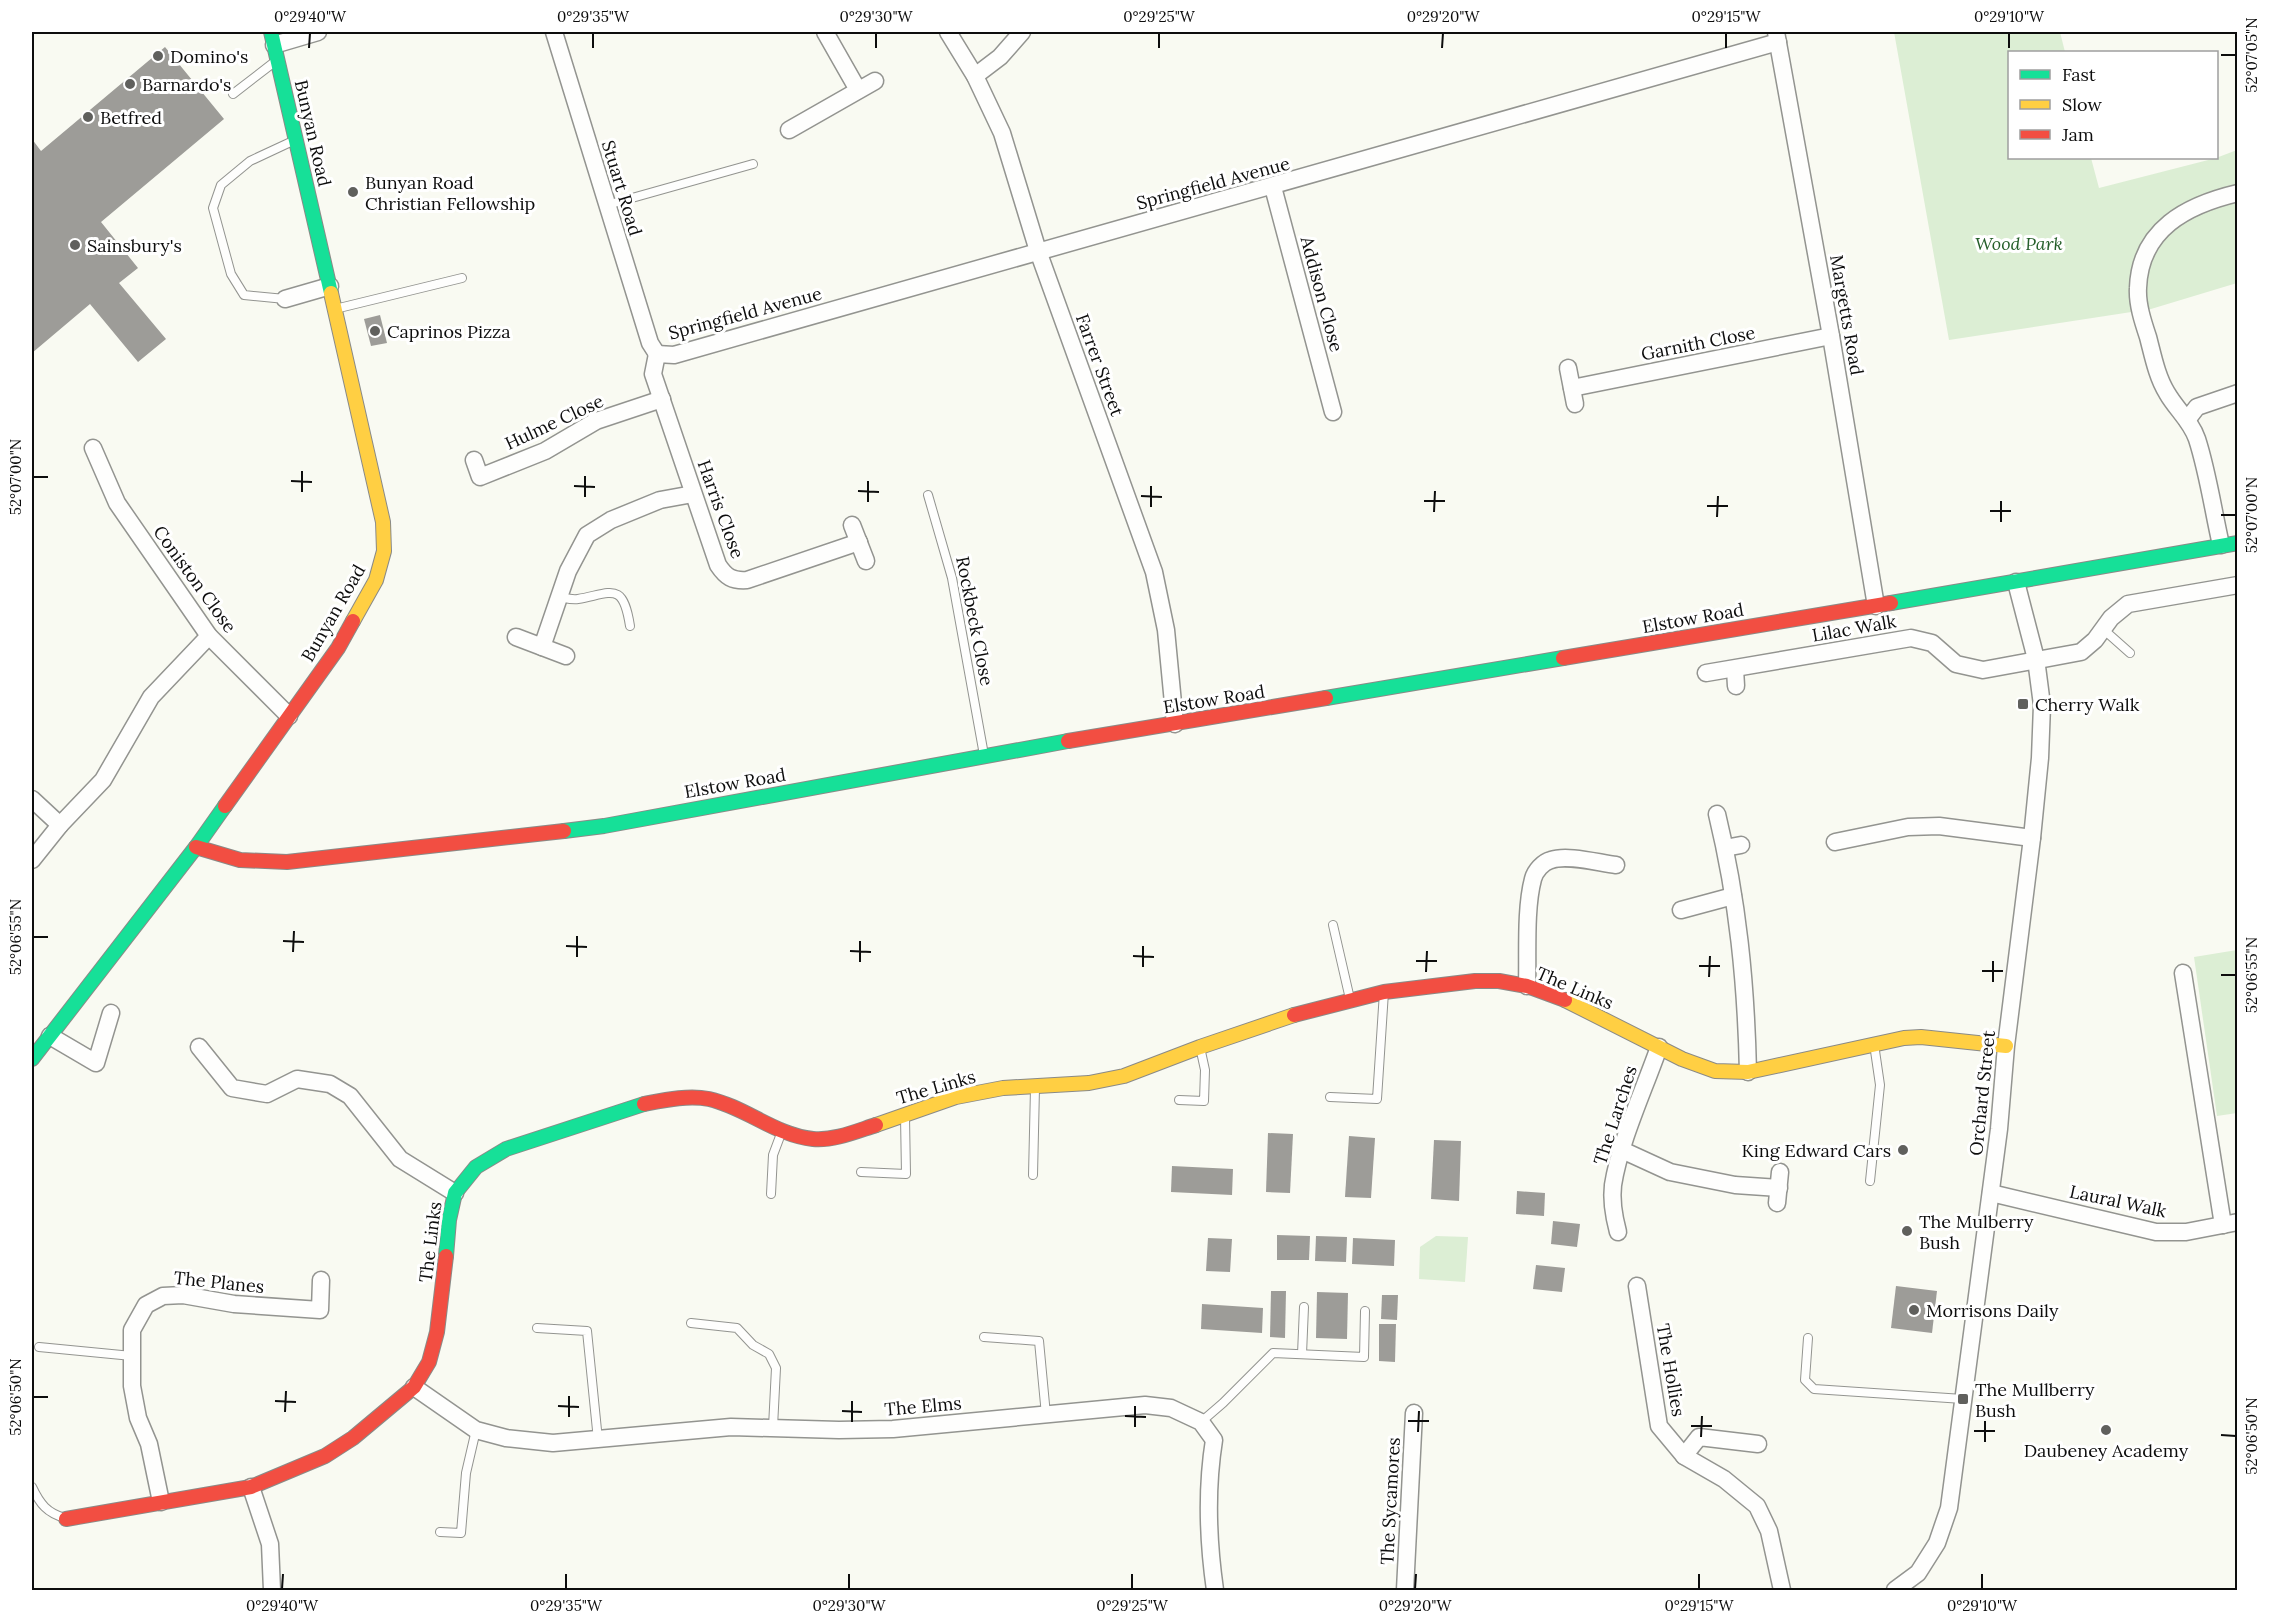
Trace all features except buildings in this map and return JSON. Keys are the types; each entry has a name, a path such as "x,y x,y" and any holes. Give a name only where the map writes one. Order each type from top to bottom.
{"street":[{"path":"274,46 318,32"},
{"name":"Stuart Road","path":"554,32 650,343 657,354"},
{"path":"825,32 858,90"},
{"name":"Farrer Street","path":"948,32 975,76 1002,133 1038,251 1154,572 1166,630 1175,724"},
{"path":"975,76 1000,57 1022,32"},
{"name":"Springfield Avenue","path":"657,354 674,355 1038,251 1273,187 1777,37"},
{"name":"Margetts Road","path":"1777,37 1831,336 1876,606"},
{"name":"Bunyan Road","path":"32,1059 196,847 338,648 376,580 384,551 383,522 274,46"},
{"path":"789,130 875,81"},
{"name":"Addison Close","path":"1273,187 1333,412"},
{"path":"2229,544 2197,437 2167,394 2155,364 2142,318 2138,288 2143,262 2156,234 2175,217 2210,199 2238,193"},
{"path":"285,298 330,286"},
{"name":"Garnith Close","path":"1568,368 1574,396 1831,336"},
{"name":"Harris Close","path":"657,354 653,374 718,565 725,576 736,580 764,575 859,542"},
{"path":"2187,420 2197,407 2238,393"},
{"name":"Hulme Close","path":"474,460 480,477 545,451 596,421 662,399"},
{"name":"Coniston Close","path":"93,448 117,503 209,636 289,716"},
{"path":"542,647 568,570 587,535 611,520 660,500 693,494"},
{"path":"852,525 866,561"},
{"name":"Elstow Road","path":"196,847 240,860 286,862 592,827 985,755 1876,606 2229,544"},
{"name":"Orchard Street","path":"1895,1590 1918,1573 1936,1543 1949,1508 1991,1193 2040,758 2042,705 2036,659 2016,582"},
{"path":"2036,659 2081,652 2095,640 2111,618 2127,604 2238,585"},
{"path":"32,860 60,825 103,780 151,697 209,636"},
{"path":"516,637 566,656"},
{"name":"Lilac Walk","path":"1706,673 1735,677 1911,638 1932,643 1956,664 1983,670 2036,659"},
{"path":"32,799 60,825"},
{"path":"1717,814 1733,846 1733,896 1742,944 1748,1072"},
{"path":"1835,842 1908,827 1939,826 2032,838"},
{"path":"1527,986 1529,911 1533,877 1541,866 1551,860 1563,858 1616,866"},
{"path":"1681,910 1733,896"},
{"path":"2183,973 2230,1224"},
{"name":"The Links","path":"66,1519 251,1487 325,1456 353,1438 414,1388 429,1362 437,1332 454,1193 476,1167 506,1149 645,1104 680,1098 708,1099 734,1108 782,1131 814,1139 846,1135 956,1097 1003,1088 1035,1088 1089,1083 1124,1076 1281,1019 1350,1000 1384,992 1475,981 1499,981 1527,986 1558,997 1682,1059 1715,1071 1748,1072 1904,1038 1921,1037 2006,1046"},
{"path":"50,1036 96,1063 111,1013"},
{"path":"199,1047 232,1088 267,1094 297,1079 330,1084 350,1096 400,1159 454,1193"},
{"name":"The Larches","path":"1618,1232 1613,1212 1613,1186 1622,1150 1659,1047"},
{"path":"1622,1150 1670,1172 1735,1185 1779,1188"},
{"name":"Laural Walk","path":"1991,1193 2156,1232 2186,1232 2230,1224"},
{"name":"The Planes","path":"161,1502 149,1444 138,1418 132,1386 132,1330 146,1305 163,1296 183,1295 234,1304 320,1310 321,1280"},
{"name":"The Hollies","path":"1636,1286 1659,1426 1684,1456 1724,1479 1757,1506 1769,1531 1782,1590"},
{"name":"The Elms","path":"414,1388 476,1430 506,1438 553,1443 731,1427 893,1429 1145,1405 1171,1408 1201,1422"},
{"name":"The Sycamores","path":"1405,1590 1414,1413"},
{"path":"1201,1422 1214,1440 1210,1464 1209,1547 1215,1590"},
{"path":"1684,1456 1699,1437 1758,1444"},
{"path":"251,1487 270,1544 272,1590"}],"lane":[{"path":"233,94 274,46"},
{"path":"285,298 244,295 231,274 213,207 222,185 250,161 296,139"},
{"path":"608,206 753,164"},
{"path":"335,309 462,278"},
{"name":"Rockbeck Close","path":"928,495 952,578 985,755"},
{"path":"559,597 576,600 608,591 619,595 627,607 630,626"},
{"path":"2103,629 2130,653"},
{"path":"1333,925 1350,1000"},
{"path":"1330,1097 1377,1100 1384,992"},
{"path":"1870,1181 1880,1085 1874,1044"},
{"path":"1179,1100 1204,1101 1205,1070 1200,1047"},
{"path":"1033,1175 1035,1088"},
{"path":"861,1172 906,1174 905,1114"},
{"path":"771,1194 773,1155 782,1131"},
{"path":"1302,1354 1304,1307"},
{"path":"1201,1422 1273,1353 1364,1357 1365,1311"},
{"path":"691,1323 737,1328 753,1345 769,1354 776,1368 772,1427"},
{"path":"537,1328 587,1331 598,1440"},
{"path":"984,1337 1039,1341 1046,1415"},
{"path":"1808,1338 1805,1380 1814,1389 1963,1399"},
{"path":"39,1347 132,1356"},
{"path":"441,1532 461,1533 466,1473 476,1430"},
{"path":"32,1487 40,1504 53,1515 66,1519"}],"green space":[{"name":"Wood Park","path":"1894,32 2060,32 2065,51 2008,51 2008,159 2091,159 2099,188 2218,159 2237,150 2237,283 2151,309 1949,340"},
{"path":"2237,950 2237,1113 2217,1116 2194,957"},
{"path":"1436,1236 1468,1237 1465,1282 1419,1279 1420,1247"}],"traffic: fast":[{"path":"271,32 331,293"},
{"path":"1891,603 2238,543"},
{"path":"1326,698 1563,658"},
{"path":"564,831 604,826 1068,741"},
{"path":"32,1059 196,847 225,806"},
{"path":"446,1256 449,1220 455,1193 476,1167 506,1149 644,1104"}],"traffic: slow":[{"path":"331,293 383,522 384,551 376,580 353,621"},
{"path":"1565,1000 1682,1059 1715,1071 1748,1072 1904,1038 1921,1037 2006,1046"},
{"path":"876,1125 956,1097 1003,1088 1089,1083 1124,1076 1294,1015"}],"traffic: jam":[{"path":"1563,658 1891,603"},
{"path":"225,806 338,648 353,621"},
{"path":"1068,741 1326,698"},
{"path":"196,847 240,860 287,862 564,831"},
{"path":"1294,1015 1384,992 1475,981 1499,981 1527,986 1565,1000"},
{"path":"644,1104 685,1098 709,1099 735,1108 773,1127 813,1139 837,1137 876,1125"},
{"path":"66,1519 251,1487 325,1456 353,1438 414,1387 429,1362 437,1332 446,1256"}],"place":[{"name":"Domino's","path":"158,56"},
{"name":"Barnardo's","path":"130,84"},
{"name":"Betfred","path":"88,117"},
{"name":"Bunyan Road Christian Fellowship","path":"353,192"},
{"name":"Sainsbury's","path":"75,245"},
{"name":"Caprinos Pizza","path":"375,331"},
{"name":"Cherry Walk","path":"2023,704"},
{"name":"King Edward Cars","path":"1903,1150"},
{"name":"The Mulberry Bush","path":"1907,1231"},
{"name":"Morrisons Daily","path":"1914,1310"},
{"name":"The Mullberry Bush","path":"1963,1399"},
{"name":"Daubeney Academy","path":"2106,1430"}]}
